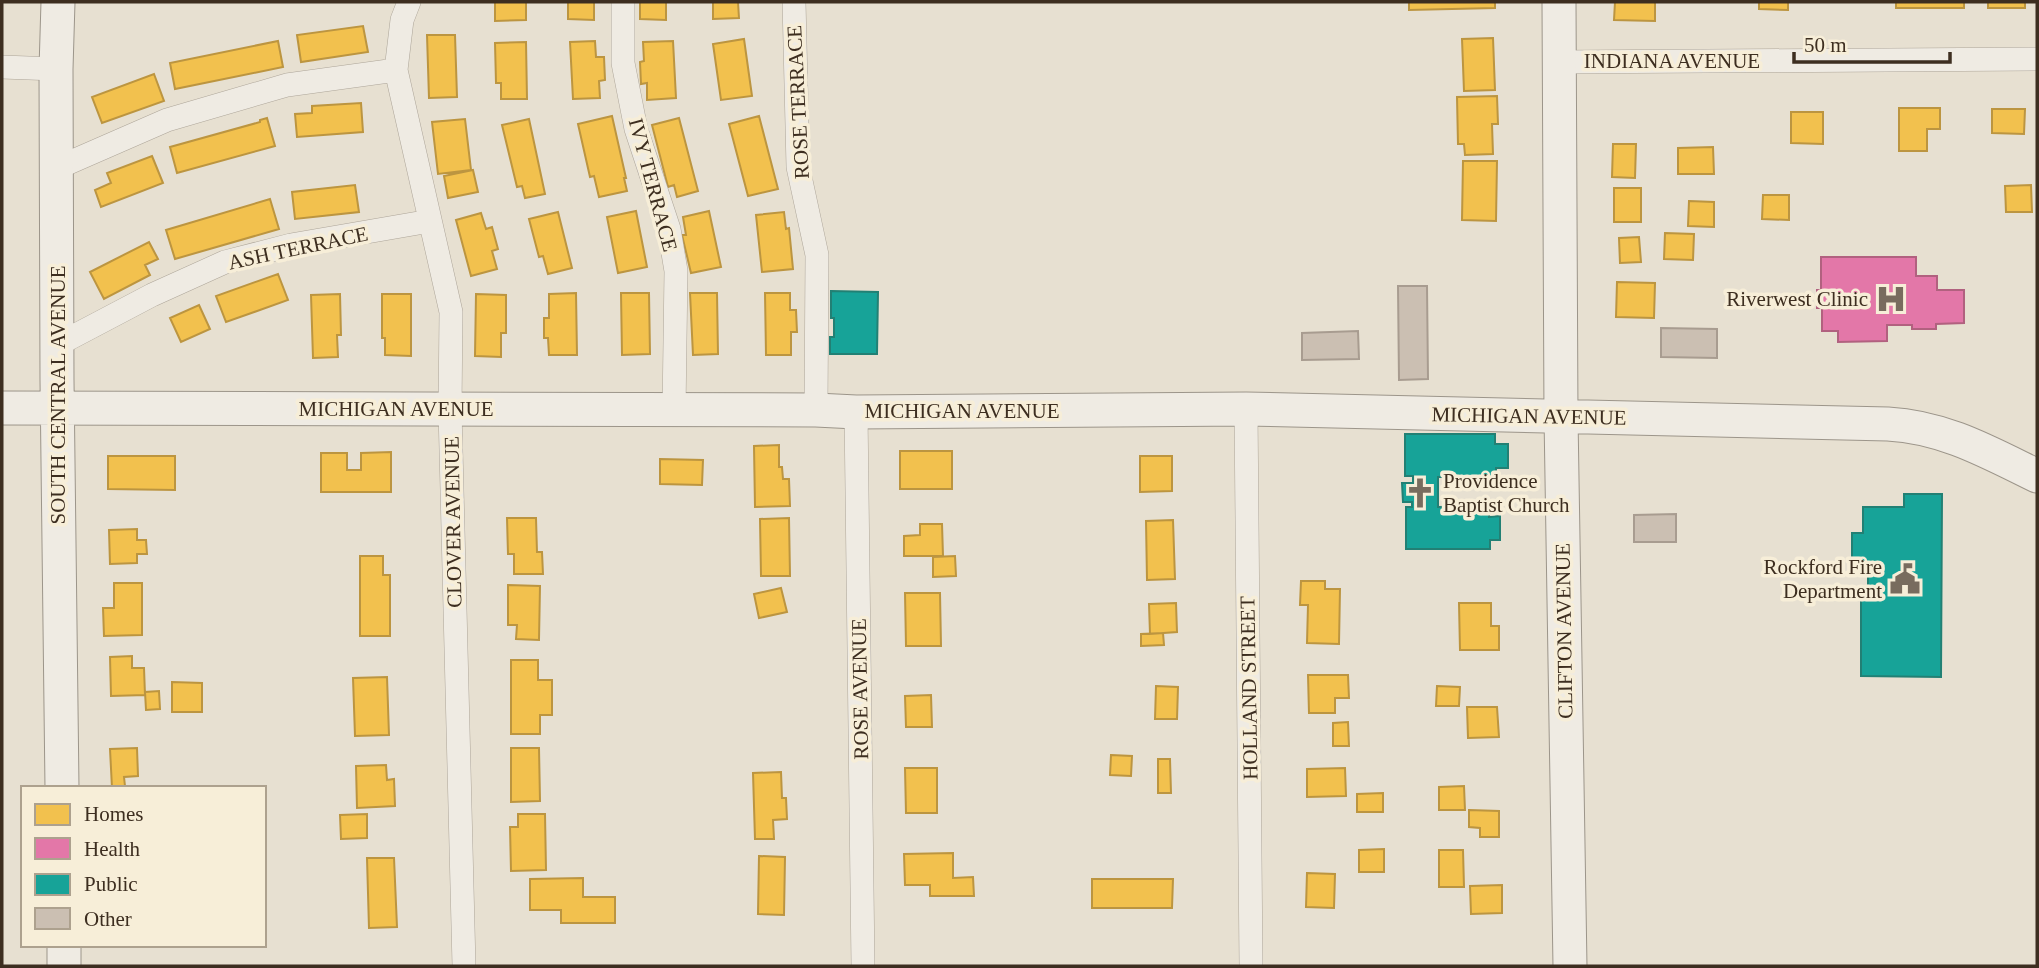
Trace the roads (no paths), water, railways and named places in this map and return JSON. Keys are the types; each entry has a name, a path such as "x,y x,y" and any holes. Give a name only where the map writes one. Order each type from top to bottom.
{"main road":[{"name":"SOUTH CENTRAL AVENUE","path":"58,2 57,345 62,786"},
{"name":"CLIFTON AVENUE","path":"1559,2 1561,417 1570,966"},
{"name":"MICHIGAN AVENUE","path":"2,408 856,412 1246,409 1888,424 1923,427 1952,436 2037,475"},
{"path":"64,947 64,966"}],"street":[{"name":"CLOVER AVENUE","path":"409,2 402,20 396,70 452,312 450,410 464,966"},
{"name":"IVY TERRACE","path":"623,2 623,62 636,129 669,229 676,271 674,411"},
{"name":"ROSE TERRACE","path":"794,2 798,167 817,255 816,410"},
{"name":"INDIANA AVENUE","path":"1559,62 2037,59"},
{"path":"2,67 56,69"},
{"path":"57,168 167,120 287,85 396,70"},
{"name":"ASH TERRACE","path":"57,345 152,295 225,262 291,245 430,221"},
{"name":"HOLLAND STREET","path":"1246,409 1251,966"},
{"name":"ROSE AVENUE","path":"856,412 863,966"}],"place":[{"name":"Riverwest Clinic","path":"1891,299"},
{"name":"Providence Baptist Church","path":"1420,493"},
{"name":"Rockford Fire Department","path":"1905,579"}]}
